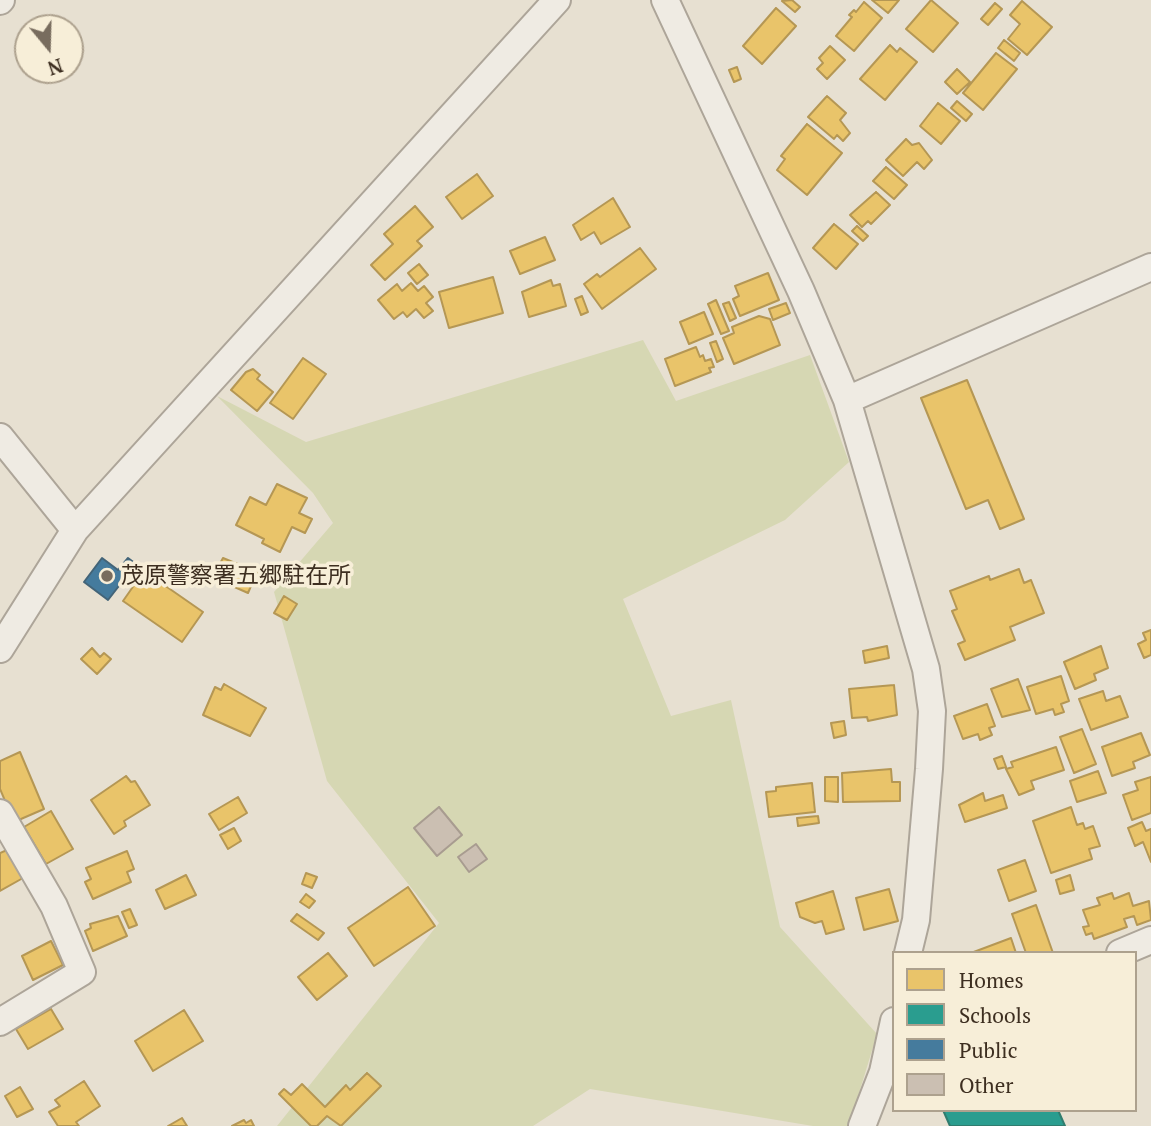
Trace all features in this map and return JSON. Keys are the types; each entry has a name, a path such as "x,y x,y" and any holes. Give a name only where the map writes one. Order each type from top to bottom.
{"street":[{"path":"0,649 75,530 557,0"},
{"path":"665,0 778,241 847,400 926,669 932,711 916,920 908,951"},
{"path":"847,400 1151,267"},
{"path":"0,438 75,530"},
{"path":"0,813 54,906 82,972 0,1022"},
{"path":"1125,951 1151,940"},
{"path":"862,1126 883,1072 892,1034"}],"green space":[{"path":"643,340 676,401 810,355 849,462 785,520 623,599 671,716 731,700 780,927 877,1034 849,1126 813,1126 590,1089 533,1126 277,1126 439,923 327,781 274,592 333,523 313,493 217,396 306,442"}],"building: Homes":[{"path":"792,0 800,7 795,12 782,1"},
{"path":"872,0 899,0 888,13"},
{"path":"931,0 958,23 933,52 906,29"},
{"path":"1022,1 1052,27 1027,55 1008,39 1020,24 1010,15"},
{"path":"864,2 882,18 854,51 836,36 852,17 849,15 854,10 856,12"},
{"path":"995,3 1002,9 988,25 981,19"},
{"path":"776,8 796,26 762,64 743,46"},
{"path":"1004,40 1020,53 1014,61 998,48"},
{"path":"890,45 897,52 900,48 917,62 885,100 860,79"},
{"path":"830,46 845,60 827,79 817,69 823,63 819,58"},
{"path":"996,53 1017,69 983,110 963,93"},
{"path":"737,67 741,79 734,82 729,70"},
{"path":"957,69 970,82 957,94 945,82"},
{"path":"827,96 846,113 840,120 850,133 843,141 837,135 834,139 808,117"},
{"path":"957,101 972,114 966,121 951,108"},
{"path":"938,103 960,121 941,144 920,126"},
{"path":"807,124 842,153 807,195 777,170 785,159 781,156"},
{"path":"906,139 912,145 919,143 932,160 924,169 917,162 903,176 886,160"},
{"path":"886,167 907,185 894,199 873,181"},
{"path":"477,174 493,196 462,219 446,197"},
{"path":"876,192 890,205 871,224 868,221 862,227 850,215"},
{"path":"613,198 630,227 601,244 594,232 581,240 573,225"},
{"path":"415,206 433,227 417,241 422,246 385,280 371,265 393,244 384,234"},
{"path":"834,224 858,244 836,269 813,248"},
{"path":"857,226 868,236 863,241 852,231"},
{"path":"545,237 555,260 520,274 510,251"},
{"path":"640,248 656,269 602,309 584,284 597,274 600,277"},
{"path":"419,264 428,275 417,284 408,273"},
{"path":"768,273 779,300 740,316 733,299 739,296 735,286"},
{"path":"493,277 503,313 449,328 439,292"},
{"path":"551,280 553,286 560,284 566,306 529,317 522,292"},
{"path":"411,283 418,291 424,286 433,297 426,303 433,311 424,318 416,309 407,317 403,312 394,319 378,300 397,284 402,291"},
{"path":"582,296 588,312 581,315 575,299"},
{"path":"716,300 729,331 721,334 708,304"},
{"path":"729,302 736,318 730,321 723,304"},
{"path":"786,303 790,313 773,320 769,309"},
{"path":"704,312 713,334 689,344 680,322"},
{"path":"759,316 770,319 780,345 734,364 723,338 734,333 732,327"},
{"path":"716,341 723,359 717,362 710,343"},
{"path":"696,347 700,357 703,355 705,361 711,359 714,367 709,368 711,372 675,386 665,359"},
{"path":"303,358 326,374 293,419 270,403"},
{"path":"253,369 260,375 257,379 273,392 257,411 231,390 246,372"},
{"path":"967,380 1024,519 1000,529 988,500 966,509 921,398"},
{"path":"277,484 307,498 299,513 312,519 305,533 292,527 280,552 262,543 264,539 236,525 250,497 266,505"},
{"path":"223,558 257,572 248,593 221,581 224,572 217,569"},
{"path":"1019,569 1024,583 1031,580 1044,613 1010,627 1015,640 965,660 958,644 965,641 952,611 957,609 950,591 989,576 990,580"},
{"path":"144,571 203,612 182,642 123,601"},
{"path":"284,596 297,604 287,620 274,613"},
{"path":"1151,630 1151,655 1144,658 1138,644 1146,640 1143,633"},
{"path":"887,646 889,658 865,663 863,651"},
{"path":"1101,646 1108,668 1094,674 1096,680 1075,689 1064,662"},
{"path":"92,648 100,657 104,653 111,659 97,674 81,659"},
{"path":"1061,676 1069,701 1061,704 1064,712 1055,715 1053,709 1036,714 1027,687"},
{"path":"1018,679 1030,710 1002,717 991,689"},
{"path":"224,684 266,708 250,736 203,715 215,687 221,690"},
{"path":"894,685 897,715 868,721 867,717 852,718 849,689"},
{"path":"1103,691 1106,701 1120,696 1128,717 1091,730 1079,699"},
{"path":"987,704 995,726 989,728 992,735 980,740 978,734 963,739 954,716"},
{"path":"844,721 846,735 834,738 831,723"},
{"path":"1082,729 1096,764 1074,773 1060,737"},
{"path":"1141,733 1150,755 1133,762 1135,768 1112,776 1102,747"},
{"path":"1056,747 1064,770 1031,781 1034,789 1019,795 1006,769 1013,767 1011,762"},
{"path":"20,752 44,809 14,822 0,789 0,761"},
{"path":"1002,756 1006,767 998,769 994,759"},
{"path":"891,769 892,782 900,782 900,801 843,802 842,773"},
{"path":"1098,771 1106,793 1077,802 1070,781"},
{"path":"126,776 131,782 135,781 150,805 124,821 126,826 114,834 91,800"},
{"path":"825,777 838,777 838,802 825,801"},
{"path":"1151,777 1151,813 1132,820 1123,795 1138,790 1135,782"},
{"path":"812,783 815,812 769,817 766,792 776,791 776,787"},
{"path":"983,793 985,801 1003,795 1007,808 965,822 959,805"},
{"path":"238,797 247,813 219,830 209,814"},
{"path":"1071,807 1077,825 1083,823 1085,829 1093,826 1100,846 1089,849 1092,859 1051,873 1033,821"},
{"path":"51,811 73,849 46,864 24,827"},
{"path":"818,816 819,823 798,826 797,818"},
{"path":"1142,822 1146,831 1151,829 1151,862 1143,842 1135,846 1128,828"},
{"path":"234,828 241,841 228,849 220,835"},
{"path":"7,850 23,878 0,891 0,853"},
{"path":"127,851 134,869 127,872 131,882 93,899 85,882 91,879 86,868"},
{"path":"1025,860 1036,891 1009,901 998,870"},
{"path":"306,873 317,877 312,888 302,884"},
{"path":"186,875 196,895 165,909 156,890"},
{"path":"1070,875 1074,890 1060,894 1056,880"},
{"path":"408,887 435,926 374,966 348,928"},
{"path":"889,889 898,921 864,930 856,898"},
{"path":"833,891 844,929 826,934 822,921 815,923 800,917 796,903"},
{"path":"1112,893 1114,899 1129,893 1133,906 1149,901 1151,920 1137,925 1134,916 1124,919 1127,927 1094,939 1092,933 1086,935 1083,927 1089,926 1083,910 1100,905 1097,898"},
{"path":"306,894 315,901 309,908 300,902"},
{"path":"1036,905 1052,951 1025,951 1012,914"},
{"path":"130,909 137,925 129,928 122,912"},
{"path":"297,914 324,933 318,940 291,921"},
{"path":"118,916 127,936 93,951 85,931 91,928 90,924"},
{"path":"1011,938 1015,951 976,951"},
{"path":"51,941 63,965 33,980 22,956"},
{"path":"328,953 347,976 317,1000 298,977"},
{"path":"51,1009 63,1029 28,1049 16,1029"},
{"path":"184,1010 203,1041 153,1071 135,1041"},
{"path":"367,1073 381,1086 341,1126 327,1116 317,1126 311,1126 279,1094 284,1089 291,1095 302,1084 325,1107 346,1085 350,1090"},
{"path":"84,1081 100,1106 76,1122 79,1126 58,1126 49,1112 60,1106 55,1100"},
{"path":"20,1087 33,1109 17,1117 5,1096"},
{"path":"182,1118 187,1126 168,1126"},
{"path":"244,1120 246,1123 251,1120 254,1126 232,1126"}],"building: Schools":[{"path":"944,1112 1059,1112 1065,1126 950,1126"}],"building: Public":[{"name":"茂原警察署五郷駐在所","path":"102,558 118,570 128,558 136,564 108,600 84,582"}],"building: Other":[{"path":"439,807 462,835 437,856 414,828"},
{"path":"476,844 487,859 469,872 458,857"}],"place":[{"name":"茂原警察署五郷駐在所","path":"107,576"}]}
